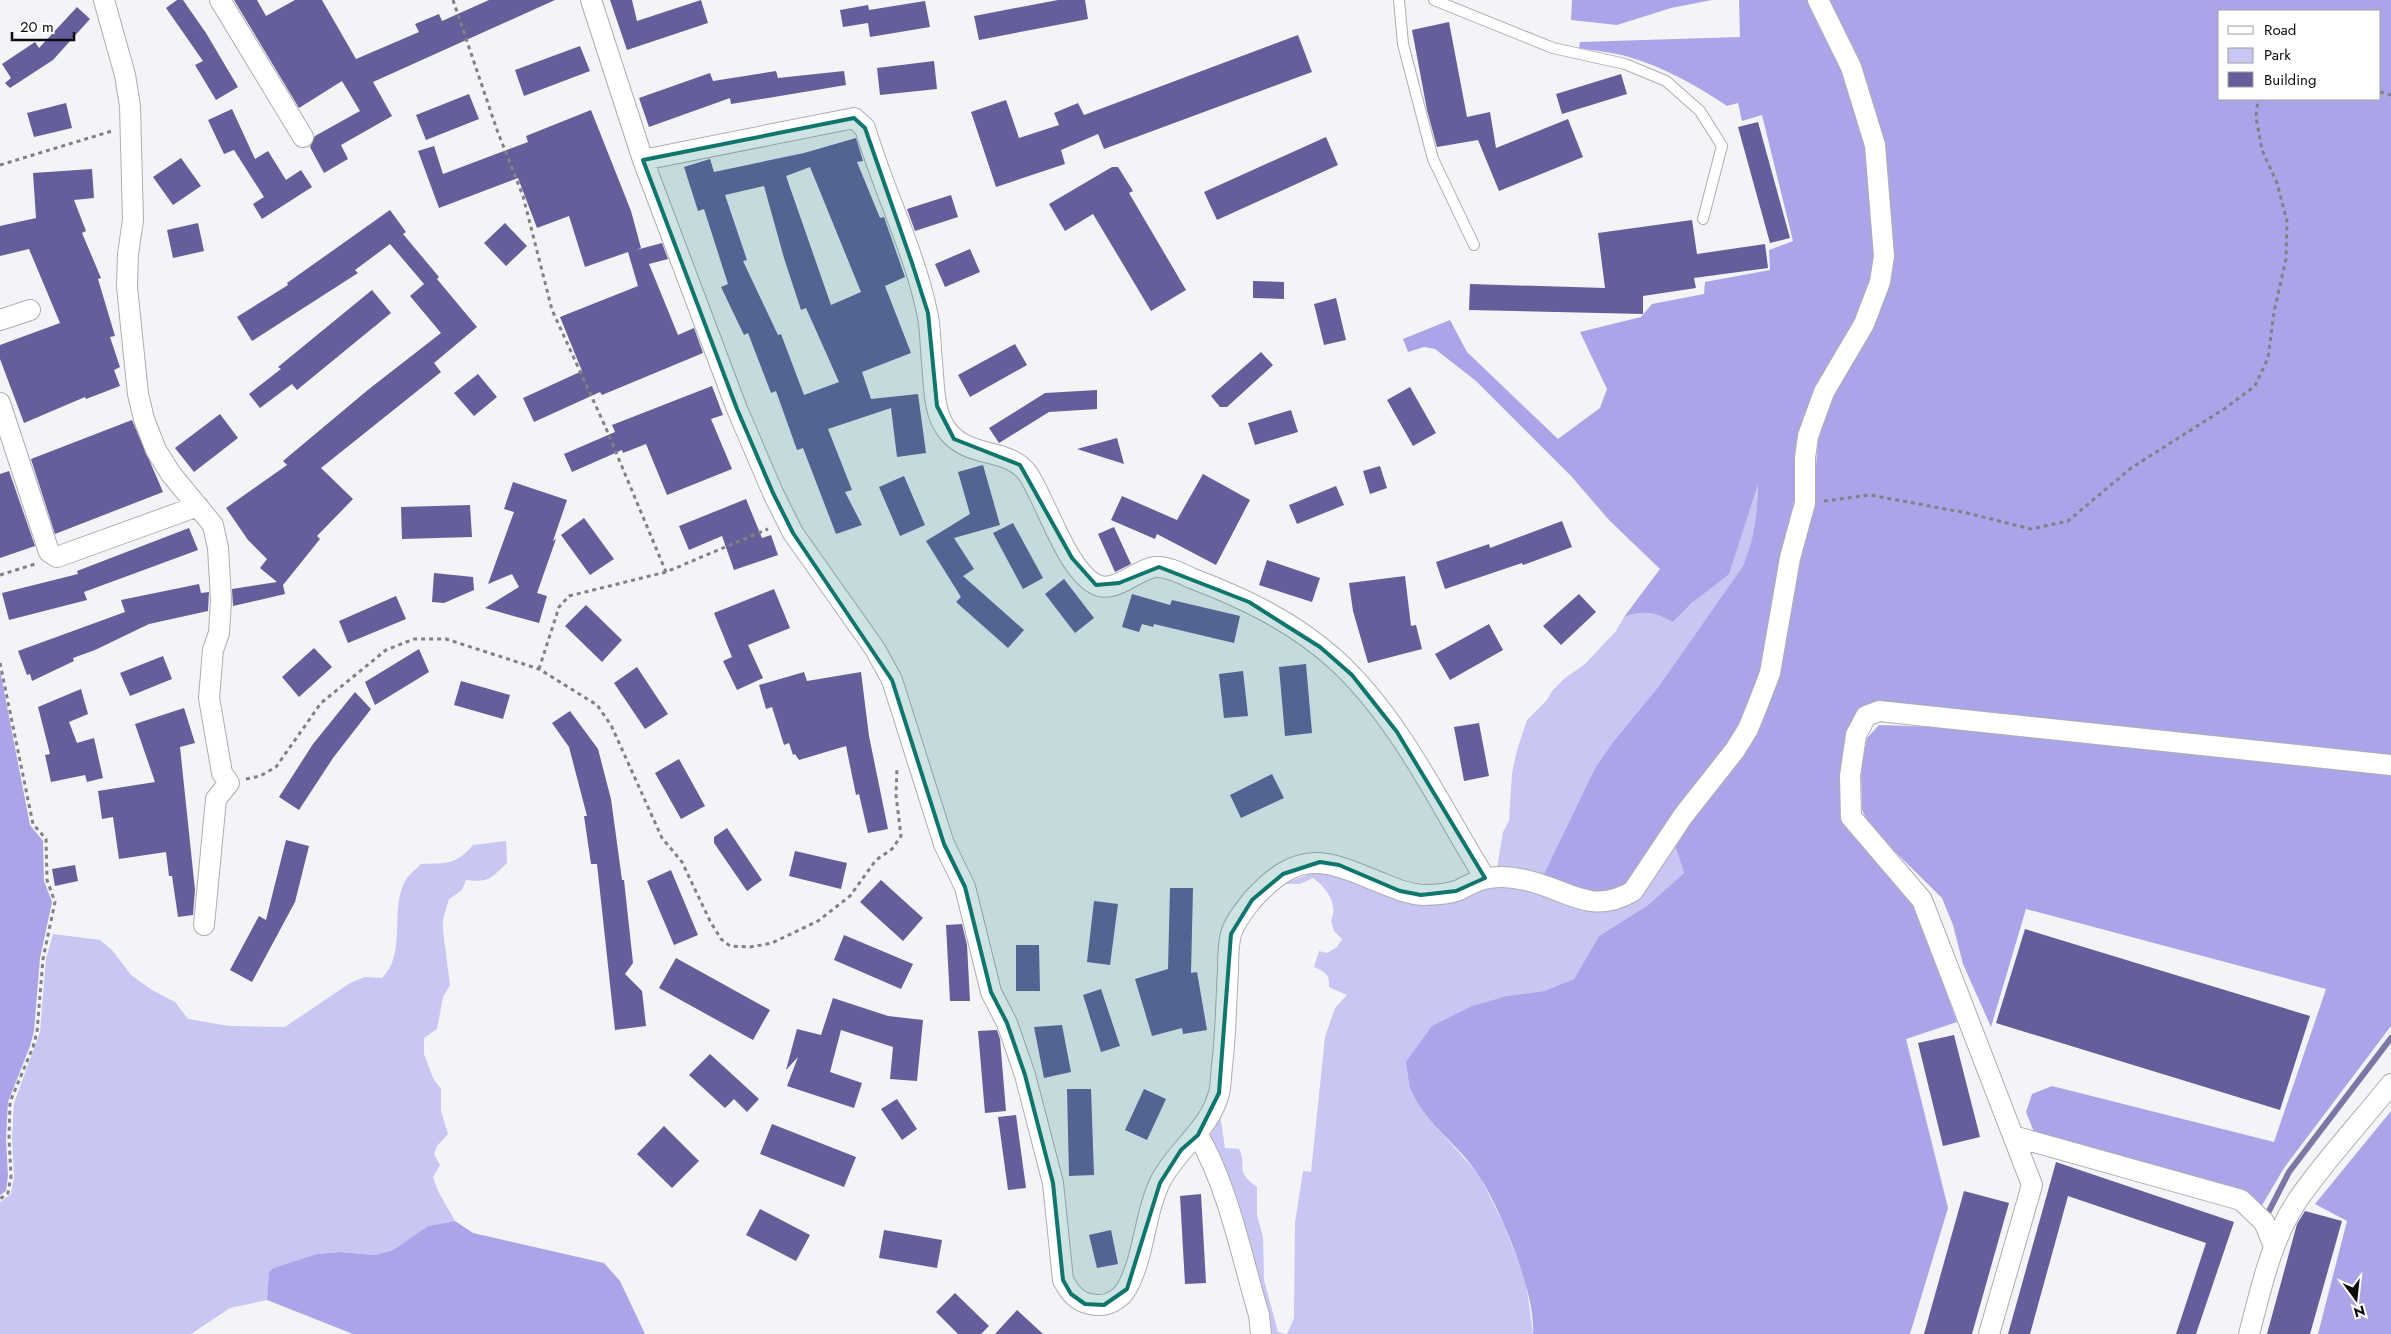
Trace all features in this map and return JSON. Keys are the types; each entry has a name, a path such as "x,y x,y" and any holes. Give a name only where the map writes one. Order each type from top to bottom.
{"street":[{"path":"104,0 125,75 131,124 133,220 128,254 127,287 138,394 144,419 156,450 171,474 213,525 218,548 221,600 219,633 212,650 210,698 222,773 229,784 216,799 204,925"},
{"path":"220,0 303,137"},
{"path":"591,0 643,160 737,409 787,522 818,570 875,650 892,680 944,844 966,887 991,992 1007,1023 1025,1074 1053,1183 1059,1257 1063,1280 1070,1294 1085,1304 1104,1305 1119,1298 1127,1289 1138,1257 1150,1207 1160,1182 1181,1150 1198,1135 1211,1114 1219,1093 1226,1039 1232,934 1240,917 1267,886 1283,874 1302,865 1320,862 1339,865 1400,891 1421,895 1456,891 1485,878 1527,880 1589,902 1621,898 1633,891 1683,816 1735,750 1748,728 1770,673 1790,558 1805,503 1805,458 1812,421 1824,392 1864,324 1880,282 1884,256 1878,174 1873,136 1851,67 1818,0"},
{"path":"643,160 854,118 865,128 928,313 937,406 943,426 954,439 970,448 1010,458 1020,465 1029,476 1048,518 1072,558 1096,585 1105,587 1119,583 1145,569 1159,567 1218,588 1250,602 1278,618 1320,647 1352,676 1397,732 1485,878"},
{"path":"0,320 30,310"},
{"path":"0,403 49,552 57,557 198,506"},
{"path":"1989,1334 2032,1185 1922,900 1851,817 1850,776 1856,735 1866,716 1879,711 2391,765"},
{"path":"2249,1334 2257,1298 2274,1246 2296,1202 2391,1084"},
{"path":"1198,1135 1209,1154 1220,1184 1259,1316 1261,1334"},
{"path":"2013,1136 2241,1200 2264,1222 2274,1246"}],"lane":[{"path":"1399,0 1404,44 1433,159 1474,245"},
{"path":"1434,0 1553,48 1625,64 1666,81 1700,111 1722,146 1702,219"}],"path":[{"path":"452,0 497,130 523,196 552,310 605,426 626,482 666,572"},
{"path":"1805,503 1870,495 1968,513 2031,529 2068,521 2131,468 2224,409 2255,386 2268,358 2274,312 2286,259 2287,221 2277,183 2262,150 2256,117 2258,100"},
{"path":"0,165 131,124"},
{"path":"539,669 559,607 569,596 666,572 787,522"},
{"path":"0,575 57,557"},
{"path":"229,784 260,776 276,767 321,703 386,650 414,638 446,639 539,669 597,705 611,725 662,838 682,862 710,921 721,938 730,946 750,948 772,943 818,921 850,896 876,860 892,849 901,836 896,795 897,767 908,730"},
{"path":"0,663 33,824 46,840 47,880 55,902 43,959 36,1032 10,1102 11,1176 8,1193 0,1199"}],"highlighted area":[{"path":"854,118 865,128 928,313 937,406 954,439 1020,465 1072,558 1096,585 1119,583 1159,567 1249,602 1320,647 1352,675 1397,732 1485,878 1456,891 1421,895 1400,891 1339,865 1320,862 1283,874 1252,900 1231,934 1219,1093 1198,1135 1181,1150 1160,1183 1127,1289 1104,1305 1085,1304 1071,1294 1063,1280 1053,1183 1025,1075 1007,1023 991,992 965,887 944,844 892,680 793,533 773,493 737,409 643,160"}],"green space":[{"path":"1758,481 1755,525 1751,545 1743,566 1659,686 1613,742 1595,768 1542,878 1497,868 1503,832 1509,821 1512,773 1527,720 1565,678 1585,664 1616,631 1624,617 1638,613 1649,613 1673,622 1693,602"},
{"path":"1673,840 1684,873 1648,905 1599,936 1574,979 1544,991 1508,996 1472,1006 1437,1128 1479,1175 1505,1227 1526,1282 1533,1334 1287,1334 1294,1318 1295,1223 1303,1171 1311,1172 1325,1037 1335,1008 1347,995 1329,987 1329,979 1326,974 1314,967 1319,951 1327,953 1337,947 1342,939 1334,931 1331,920 1333,914 1332,902 1327,891 1313,878 1300,884 1283,884 1315,872 1332,873 1380,892 1488,882 1522,885"},
{"path":"506,841 507,863 485,880 466,880 462,890 449,899 443,919 443,931 450,985 443,997 437,1029 424,1038 424,1054 433,1078 441,1089 441,1111 448,1134 437,1146 434,1154 440,1165 433,1177 438,1191 455,1221 428,1226 393,1250 375,1255 340,1252 317,1254 269,1273 267,1300 230,1308 191,1334 0,1334 0,1202 11,1194 14,1176 12,1139 14,1103 40,1032 46,959 53,934 100,940 112,950 131,975 152,990 175,1002 188,1019 229,1026 285,1027 350,983 365,977 382,978 390,968 394,956 402,889 407,878 421,864 450,862 467,852 473,845"},
{"path":"1220,1115 1225,1148 1239,1149 1243,1172 1257,1187 1257,1215 1263,1237 1264,1280 1278,1332 1285,1334 1266,1334 1209,1137"}],"shaded area":[{"path":"1572,0 1712,0 1671,8 1617,25 1571,20"},
{"path":"1739,0 1812,0 1844,69 1867,144 1876,262 1866,304 1814,395 1803,418 1797,438 1795,506 1783,543 1766,653 1741,722 1730,742 1628,886 1602,896 1542,878 1595,768 1613,742 1659,686 1743,566 1755,526 1758,484 1729,574 1693,602 1673,622 1649,613 1638,613 1624,617 1660,569 1609,520 1571,476 1476,381 1435,349 1424,347 1408,352 1403,339 1450,320 1467,352 1558,439 1600,408 1607,389 1580,332 1641,317 1652,304 1704,294 1705,282 1770,270 1769,250 1793,241 1762,115 1742,121 1738,103 1727,106 1680,78 1642,61 1617,54 1579,48 1580,42 1740,37"},
{"path":"1826,0 2391,0 2391,759 1859,710 1843,821 1915,906 1957,1022 1906,1039 1948,1208 1910,1334 1533,1334 1529,1297 1507,1230 1479,1176 1418,1104 1411,1089 1406,1062 1432,1026 1472,1006 1507,996 1544,991 1574,979 1599,936 1648,905 1684,873 1673,840 1739,753 1815,477 1818,441 1824,420 1839,385 1892,234 1888,172 1883,144"},
{"path":"0,670 30,825 43,841 44,881 52,902 40,958 34,1031 8,1102 6,1139 8,1176 6,1191 0,1195"},
{"path":"1879,725 1936,727 2391,773 2391,1026 2284,1168 2258,1212 2034,1132 2026,1112 2032,1094 2052,1086 2274,1142 2326,989 2026,909 1991,1027 1963,964 1953,925 1942,898 1871,828 1862,810 1861,769 1867,738"},
{"path":"2391,1111 2391,1334 2318,1334 2347,1221 2315,1204"},
{"path":"455,1221 473,1233 604,1263 620,1281 645,1334 353,1334 267,1300 269,1272 274,1268 317,1254 340,1252 375,1255 393,1250 428,1226"}],"building":[{"path":"177,0 183,0 206,33 238,87 216,100 195,65 203,61 166,8"},
{"path":"234,0 257,0 266,16 295,0 322,0 356,59 419,32 415,24 439,14 442,21 489,0 555,0 373,82 392,116 341,145 348,159 324,173 310,147 315,136 360,111 342,81 299,108"},
{"path":"610,0 632,0 637,21 701,0 708,23 627,50"},
{"path":"1058,0 1085,0 1088,19 979,40 974,16"},
{"path":"925,1 930,27 870,37 868,23 843,27 840,10 868,5 869,10"},
{"path":"77,7 90,19 53,60 10,88 5,83 11,78 2,64 35,42 39,48"},
{"path":"1449,22 1467,117 1490,112 1496,148 1568,119 1583,157 1499,191 1478,140 1437,147 1427,110 1412,30"},
{"path":"1298,35 1312,72 1104,149 1098,134 1061,150 1065,164 996,187 971,112 1006,100 1019,138 1059,125 1054,113 1078,103 1084,115"},
{"path":"580,46 590,71 524,96 515,70"},
{"path":"934,61 937,89 880,95 877,68"},
{"path":"776,71 778,78 844,71 846,85 731,104 730,98 649,127 639,98 710,73 713,81"},
{"path":"1621,74 1627,94 1562,114 1556,94"},
{"path":"469,94 479,119 426,140 416,115"},
{"path":"66,103 72,128 34,137 27,113"},
{"path":"232,109 255,159 268,151 286,180 301,170 312,187 262,219 253,204 264,197 234,150 224,154 208,120"},
{"path":"591,110 631,211 641,248 636,250 662,243 668,259 649,264 678,335 694,328 703,353 602,395 600,392 534,422 523,398 582,371 560,317 638,286 628,252 585,267 569,216 537,228 518,178 439,208 418,151 434,146 443,174 528,142 526,136"},
{"path":"1758,122 1790,238 1770,243 1738,127"},
{"path":"1326,137 1338,165 1217,220 1204,192"},
{"path":"856,138 863,161 857,162 880,218 884,217 905,277 885,286 911,353 862,372 871,399 918,394 926,453 897,457 891,408 828,429 852,490 845,492 862,525 836,534 803,448 797,450 776,391 771,393 748,333 744,335 721,287 728,284 704,209 698,211 684,167 710,159 714,172 804,153","holes":["810,167 861,292 831,305 786,176","764,186 801,310 806,308 839,382 804,395 781,334 778,335 743,261 747,260 725,195"]},
{"path":"181,158 201,186 173,205 153,177"},
{"path":"1112,167 1118,167 1133,191 1129,193 1186,290 1151,311 1093,214 1065,231 1049,204"},
{"path":"92,169 94,198 74,200 86,231 82,233 101,278 98,279 115,336 110,337 120,367 114,370 120,386 86,399 85,397 24,423 0,359 0,345 60,323 29,249 0,256 0,226 36,218 33,173"},
{"path":"951,195 958,217 915,231 907,209"},
{"path":"390,210 406,232 403,234 477,327 434,363 441,372 321,468 353,499 317,536 320,539 283,585 285,594 233,606 232,589 277,582 260,568 267,559 248,540 226,508 287,465 283,461 369,389 441,333 410,296 424,284 390,244 355,270 358,273 252,341 237,317 288,285 287,283"},
{"path":"1692,220 1697,254 1765,244 1768,268 1694,278 1696,288 1643,296 1643,314 1469,310 1470,284 1605,288 1598,233"},
{"path":"198,223 204,251 173,258 167,230"},
{"path":"505,223 527,246 506,266 484,243"},
{"path":"970,249 980,272 945,287 935,264"},
{"path":"1253,281 1284,282 1284,299 1253,298"},
{"path":"372,290 391,313 297,390 292,384 260,408 249,394 281,369 278,367"},
{"path":"1336,298 1346,340 1324,345 1314,304"},
{"path":"1015,344 1027,365 970,397 958,375"},
{"path":"1261,352 1273,365 1227,407 1220,407 1211,396"},
{"path":"478,374 497,397 474,416 454,393"},
{"path":"712,386 723,415 711,419 732,469 667,495 646,444 623,453 622,450 572,472 564,454 615,432 612,425"},
{"path":"1410,387 1436,433 1413,446 1387,400"},
{"path":"1097,390 1097,409 1049,412 999,443 989,428 1045,393"},
{"path":"1291,410 1298,432 1255,445 1248,423"},
{"path":"220,414 238,438 194,472 175,448"},
{"path":"132,420 163,492 55,534 31,459"},
{"path":"1117,438 1124,464 1077,449"},
{"path":"983,465 1000,525 954,538 974,569 963,576 1024,630 1008,648 956,602 961,597 926,541 970,514 958,472"},
{"path":"1380,466 1387,488 1370,494 1363,471"},
{"path":"8,468 35,546 0,558 0,474 9,471"},
{"path":"1203,474 1250,500 1216,565 1157,534 1155,539 1111,520 1122,496 1177,520"},
{"path":"904,476 925,525 900,536 879,487"},
{"path":"513,482 567,500 553,541 556,539 537,593 547,596 539,623 485,608 519,587 512,574 488,584 514,512 504,509"},
{"path":"1336,486 1344,505 1297,524 1289,505"},
{"path":"746,499 762,538 771,535 778,555 734,570 722,536 689,550 679,526"},
{"path":"470,505 472,537 402,539 401,507"},
{"path":"584,518 614,559 590,575 561,535"},
{"path":"1562,521 1572,547 1523,565 1522,563 1445,589 1436,562 1489,544 1490,548"},
{"path":"1013,523 1043,578 1023,589 993,533"},
{"path":"1114,527 1131,564 1115,572 1098,534"},
{"path":"189,528 198,550 84,592 87,600 9,620 2,593 78,574 77,571"},
{"path":"1267,560 1320,578 1312,602 1259,585"},
{"path":"434,573 473,577 474,590 444,603 432,602"},
{"path":"1405,576 1411,626 1416,625 1422,649 1368,663 1353,611 1349,583"},
{"path":"1064,579 1094,618 1075,633 1045,594"},
{"path":"199,584 201,593 209,592 208,611 149,624 95,650 73,658 74,661 32,681 30,674 27,675 18,651 125,612 121,600"},
{"path":"774,589 790,628 748,645 763,678 737,690 723,661 732,657 714,613"},
{"path":"1132,594 1170,605 1172,600 1240,616 1234,643 1154,624 1153,627 1142,624 1139,632 1122,627"},
{"path":"1579,594 1596,612 1561,645 1543,626"},
{"path":"396,596 406,619 348,643 339,621"},
{"path":"586,605 622,640 602,662 565,626"},
{"path":"1489,624 1503,650 1450,680 1435,654"},
{"path":"314,648 332,667 299,697 282,677"},
{"path":"419,649 429,672 375,705 365,682"},
{"path":"163,656 172,679 130,696 120,673"},
{"path":"1306,664 1312,733 1285,736 1279,667"},
{"path":"637,667 668,714 645,729 614,683"},
{"path":"1243,671 1248,716 1224,718 1219,674"},
{"path":"804,672 807,681 861,672 869,736 888,829 868,833 859,794 856,795 846,746 799,760 795,754 793,755 789,743 784,745 772,707 766,709 759,685"},
{"path":"461,681 510,695 503,719 454,705"},
{"path":"81,689 88,714 69,722 77,743 94,738 103,778 87,782 85,775 51,782 45,755 50,754 38,707"},
{"path":"355,692 371,709 333,758 299,810 279,797 313,744"},
{"path":"184,708 195,743 180,747 195,890 193,915 178,917 172,876 169,876 166,852 119,859 113,817 102,819 98,791 155,782 135,724"},
{"path":"570,711 598,749 611,799 622,880 624,880 633,963 625,974 642,991 646,1026 615,1030 597,864 591,864 584,816 587,816 569,747 552,723"},
{"path":"1479,723 1489,776 1464,781 1454,727"},
{"path":"679,759 705,806 681,819 655,773"},
{"path":"1272,774 1284,798 1241,818 1230,795"},
{"path":"727,828 762,880 747,891 714,843 714,837"},
{"path":"286,840 309,846 295,902 252,982 230,970 259,916 266,920"},
{"path":"795,851 847,863 841,889 789,876"},
{"path":"75,865 78,881 55,886 52,869"},
{"path":"671,870 698,935 674,945 647,881"},
{"path":"881,880 923,918 903,941 860,902"},
{"path":"1170,888 1193,888 1191,973 1197,972 1207,1030 1183,1034 1182,1028 1152,1036 1135,979 1168,969"},
{"path":"1094,901 1118,904 1110,965 1087,962"},
{"path":"962,924 967,945 970,1001 950,1001 946,925"},
{"path":"2025,929 2310,1016 2280,1110 1996,1023"},
{"path":"844,935 913,964 901,989 834,960"},
{"path":"1016,945 1039,945 1040,991 1016,991"},
{"path":"676,958 770,1010 753,1040 659,988"},
{"path":"1101,989 1120,1046 1101,1052 1083,995"},
{"path":"833,998 888,1016 923,1020 917,1081 890,1079 893,1047 841,1030 830,1072 862,1083 854,1108 787,1086 798,1057 786,1070 797,1029 821,1035"},
{"path":"1062,1025 1071,1072 1044,1078 1034,1027"},
{"path":"997,1030 1000,1039 1006,1111 985,1113 978,1031"},
{"path":"1954,1035 1980,1137 1943,1146 1918,1043"},
{"path":"710,1054 759,1099 747,1112 734,1099 725,1108 689,1075"},
{"path":"1067,1089 1091,1089 1094,1175 1069,1176"},
{"path":"1144,1089 1166,1099 1147,1140 1125,1130"},
{"path":"897,1099 917,1129 902,1140 881,1109"},
{"path":"1016,1115 1026,1188 1008,1190 998,1117"},
{"path":"772,1124 856,1157 844,1187 760,1154"},
{"path":"664,1126 699,1161 672,1188 637,1154"},
{"path":"2056,1162 2234,1222 2196,1334 2176,1334 2206,1243 2068,1196 2030,1334 2008,1334"},
{"path":"1964,1191 2009,1203 1972,1334 1924,1334"},
{"path":"1201,1194 1206,1283 1185,1284 1180,1196"},
{"path":"760,1209 810,1235 796,1261 746,1235"},
{"path":"2305,1211 2342,1221 2310,1334 2267,1334 2297,1224"},
{"path":"884,1230 942,1240 937,1268 879,1258"},
{"path":"1111,1230 1118,1264 1097,1268 1089,1235"},
{"path":"955,1293 989,1326 981,1334 958,1334 936,1312"},
{"path":"1017,1310 1043,1334 995,1334"}],"waterway":[{"path":"2268,1213 2289,1172 2391,1038"}]}
